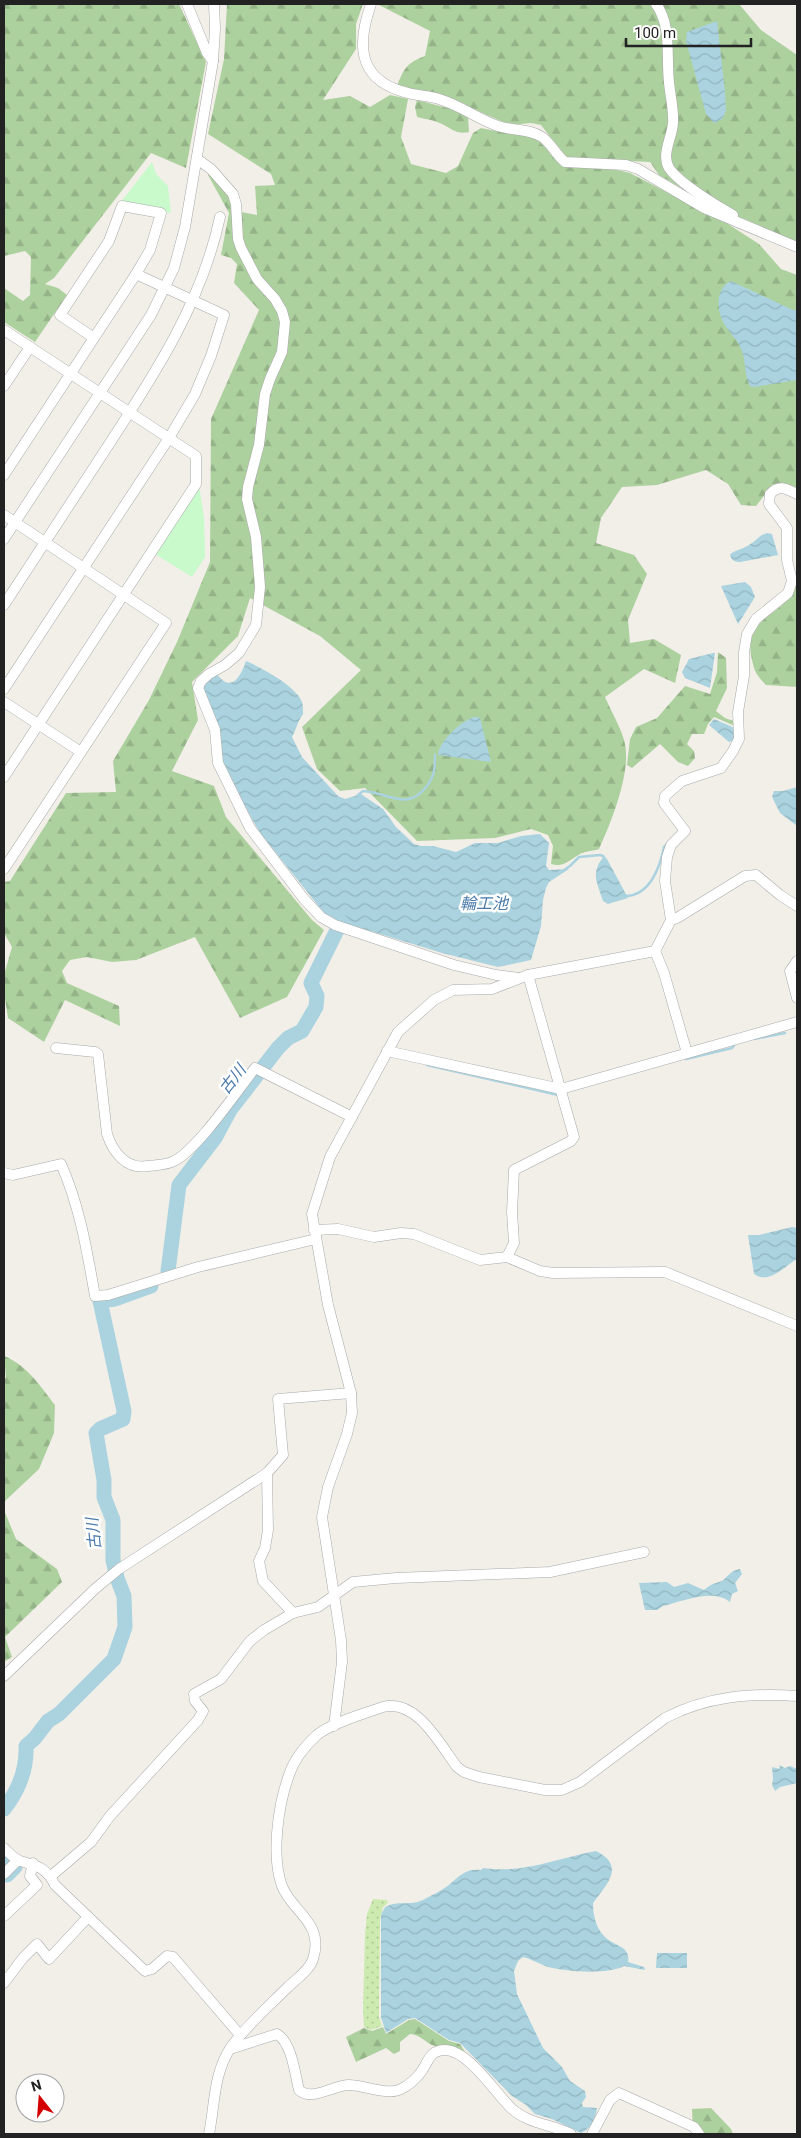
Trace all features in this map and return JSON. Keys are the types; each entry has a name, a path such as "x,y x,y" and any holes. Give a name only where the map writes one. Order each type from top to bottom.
{"street":[{"path":"187,4 213,62"},
{"path":"4,539 151,315 165,288 180,248 197,159 213,62 216,29 214,4"},
{"path":"371,4 364,25 362,50 376,79 390,87 402,92 441,99 497,126 532,132 543,137 565,162 626,164 638,169 704,208 797,247"},
{"path":"656,4 663,19 668,42 673,124 666,160 676,176 717,206 735,216 740,224"},
{"path":"197,159 211,169 233,194 236,204 238,239 241,248 257,279 275,299 282,311 285,322 282,352 265,394 259,446 248,487 247,499 256,537 260,587 256,625 239,653 226,665 201,681 198,688 215,730 218,763 250,828 304,899 321,916 339,926 454,965 496,975 524,976"},
{"path":"4,475 94,338 136,274 150,250 161,213 122,206 109,241 60,315 94,338"},
{"path":"4,604 160,365 193,301 211,254 220,217"},
{"path":"4,689 169,438 195,394 211,356 224,315 136,274"},
{"path":"4,330 196,456 196,484 4,777"},
{"path":"4,386 30,347"},
{"path":"687,1053 664,973 655,951 671,920 665,881 667,857 671,845 685,831 664,803 665,796 682,781 721,768 733,751 739,734 738,712 744,676 744,652 747,634 756,619 788,593 792,580 787,560 787,528 769,504 770,494 776,488 780,488 797,494"},
{"path":"4,515 166,623 4,869"},
{"path":"4,702 81,752"},
{"path":"671,920 745,876 751,875 756,875 797,906"},
{"path":"334,1726 342,1662 335,1595 322,1517 328,1487 347,1434 352,1413 351,1393 328,1305 312,1214 330,1157 398,1032 405,1023 442,994 453,990 492,989 524,976 655,951"},
{"path":"797,961 790,971 797,998"},
{"path":"507,1257 514,1243 512,1212 514,1170 571,1141 574,1137 561,1089 524,976"},
{"path":"387,1051 561,1089 797,1022"},
{"path":"56,1048 95,1052 98,1054 107,1134 110,1144 117,1155 127,1164 140,1168 173,1162 183,1155 196,1143 255,1068 352,1117"},
{"path":"4,1173 13,1175 62,1164 80,1213 95,1296 108,1295 198,1267 338,1229 374,1237 400,1233 414,1234 480,1260 507,1257 553,1273 665,1272 797,1326"},
{"path":"4,1676 116,1572 267,1473 283,1455 278,1399 351,1393"},
{"path":"267,1473 268,1530 265,1548 259,1561 263,1581 293,1613"},
{"path":"51,1876 91,1842 110,1816 198,1720 204,1711 195,1701 194,1694 221,1679 257,1635 273,1623 293,1613 313,1609 353,1582 396,1578 550,1572 644,1552"},
{"path":"210,2134 218,2076 230,2048 240,2035 305,1971 314,1958 315,1940 310,1925 283,1889 277,1854 278,1827 289,1774 304,1748 319,1734 334,1726 384,1707 401,1707 415,1714 457,1767 464,1772 479,1777 555,1791 571,1787 580,1782 665,1718 676,1712 701,1703 736,1696 797,1696"},
{"path":"4,1848 12,1866 33,1863 51,1876 55,1885 145,1970 152,1969 166,1956 173,1957 240,2035"},
{"path":"4,1916 37,1886 30,1876 33,1863"},
{"path":"4,1983 23,1958 37,1944 49,1959 88,1917"},
{"path":"230,2048 277,2034 280,2035 288,2051 299,2090 304,2095 350,2085 395,2092 408,2085 421,2072 431,2054 437,2051 450,2050 472,2065 513,2110 534,2122 552,2125 571,2134"},
{"path":"592,2134 610,2100 619,2092 636,2102 694,2127 699,2134"}],"green space":[{"path":"4,4 179,4 206,62 186,168 151,153 54,278 45,284 58,288 67,295 35,342 4,322 4,288 23,301 30,295 31,257 25,251 4,256"},
{"path":"227,4 363,4 356,24 356,49 323,100 350,96 370,107 390,95 408,99 401,137 411,164 446,173 458,166 473,133 481,128 510,134 529,135 539,141 561,164 573,167 609,168 630,173 728,224 759,244 781,269 797,275 797,491 770,488 756,506 741,505 728,484 706,470 657,485 622,487 601,518 596,543 634,555 647,574 628,620 630,643 654,639 681,655 675,683 644,669 605,697 618,724 626,752 626,766 619,796 599,849 582,853 559,865 551,864 553,846 548,835 531,829 495,838 417,841 365,788 340,791 317,769 302,727 361,670 320,636 250,598 238,636 192,682 198,720 172,771 214,786 226,817 312,920 324,930 287,997 240,1018 195,937 136,960 112,962 87,957 70,960 62,971 67,983 119,1006 120,1026 65,1000 44,1042 8,1018 4,992 4,975 12,947 4,933 4,882 10,881 66,793 116,792 113,761 149,700 177,642 210,562 211,419 259,310 234,283 237,264 231,258 221,255 229,213 208,175 210,173 241,212 257,215 255,186 275,185 271,174 208,134 224,59"},
{"path":"377,4 739,4 761,30 797,55 797,242 705,202 659,175 650,162 566,157 541,125 531,123 510,125 444,96 397,86 407,67 425,56 430,31"},
{"path":"417,100 455,110 468,117 469,132 458,132 439,123 417,117 415,107"},
{"path":"152,162 156,174 168,186 171,213 121,202"},
{"path":"199,485 204,518 205,557 192,577 155,554"},
{"path":"797,580 797,687 766,685 757,675 753,664 750,644 752,635 762,621 789,598"},
{"path":"718,652 726,658 727,688 716,711 725,718 736,722 735,726 714,717 708,724 704,734 692,734 687,744 694,751 695,758 688,766 678,762 660,744 632,768 627,765 630,739 636,727 657,718 685,686 710,694 717,672"},
{"path":"4,1356 26,1370 55,1405 54,1433 39,1469 4,1502 4,1379 6,1378"},
{"path":"4,1510 16,1539 57,1569 62,1582 5,1637 12,1657 4,1662"},
{"path":"373,1899 387,1900 388,1903 383,1907 380,1919 379,2017 382,2026 371,2030 364,2027 363,2010 365,1934 367,1914"},
{"path":"415,2019 449,2041 460,2044 467,2055 455,2050 432,2045 410,2034 400,2042 400,2051 394,2054 386,2048 356,2062 346,2037 364,2028 372,2031 383,2027 386,2034 409,2020"},
{"path":"711,2108 731,2129 733,2134 693,2134 692,2109"}],"water":[{"path":"717,21 726,111 722,119 714,123 706,114 686,41 687,32"},
{"path":"731,281 793,310 797,310 797,380 750,386 741,347 727,328 720,314 719,301 722,289"},
{"path":"767,533 772,534 778,555 740,562 732,559 730,554"},
{"path":"745,582 751,587 755,597 738,624 721,586"},
{"path":"715,653 710,688 685,678 682,672 689,659"},
{"name":"輪工池","path":"246,661 278,678 299,696 303,714 292,737 302,757 338,796 345,799 361,794 383,809 396,827 414,844 433,846 456,852 475,843 498,843 521,836 540,834 549,843 546,866 549,870 569,869 549,882 546,888 541,926 531,960 498,967 442,953 341,922 324,913 260,833 221,764 203,688 217,674 227,683 235,681"},
{"path":"475,717 480,718 491,762 438,755 442,744 452,732 464,722"},
{"path":"714,719 737,729 735,740 729,742 709,725"},
{"path":"797,787 797,826 780,813 772,797 774,791 783,791"},
{"path":"604,856 628,898 608,904 603,901 596,873"},
{"path":"792,1227 797,1228 797,1259 771,1276 760,1277 754,1274 748,1235 759,1235"},
{"path":"740,1569 742,1574 735,1583 738,1591 732,1594 730,1602 723,1598 707,1596 663,1606 657,1610 645,1610 639,1583 667,1582 674,1587 688,1583 704,1590"},
{"path":"779,1765 785,1768 790,1766 797,1769 797,1783 780,1787 775,1791 772,1785 772,1767 780,1769"},
{"path":"596,1851 605,1857 612,1869 608,1882 593,1903 597,1926 605,1937 624,1949 627,1953 628,1962 644,1967 645,1970 624,1966 608,1971 574,1971 545,1966 523,1957 518,1961 514,1971 517,1994 543,2048 562,2067 570,2081 585,2091 586,2097 582,2103 583,2107 597,2108 592,2123 581,2133 552,2119 535,2114 526,2105 512,2096 460,2043 449,2040 415,2018 408,2019 386,2033 381,2017 381,1915 385,1907 390,1905 414,1903 423,1900 468,1871 481,1870 483,1868 512,1869 526,1867"},
{"path":"657,1953 687,1953 687,1968 656,1968"}],"waterway":[{"path":"358,795 363,791 396,799 412,798 419,794 431,779 435,768 435,755"},
{"path":"625,896 634,895 647,886 660,863 664,847 667,844"},
{"path":"564,870 579,857 600,855 605,860"},
{"name":"古川","path":"168,1271 179,1185 215,1138 230,1110 278,1048 288,1038 302,1031 316,1007 317,996 311,983 341,922"},
{"path":"754,1039 785,1033"},
{"path":"686,1059 732,1048 735,1044"},
{"path":"427,1065 558,1095"},
{"name":"古川","path":"4,1809 14,1795 21,1779 25,1763 26,1746 48,1721 59,1714 114,1659 125,1627 124,1596 113,1560 113,1520 104,1497 104,1480 96,1433 100,1429 123,1419 124,1411 100,1301 115,1299 151,1286"},
{"name":"古川","path":"4,1857 15,1867 7,1875"}]}
